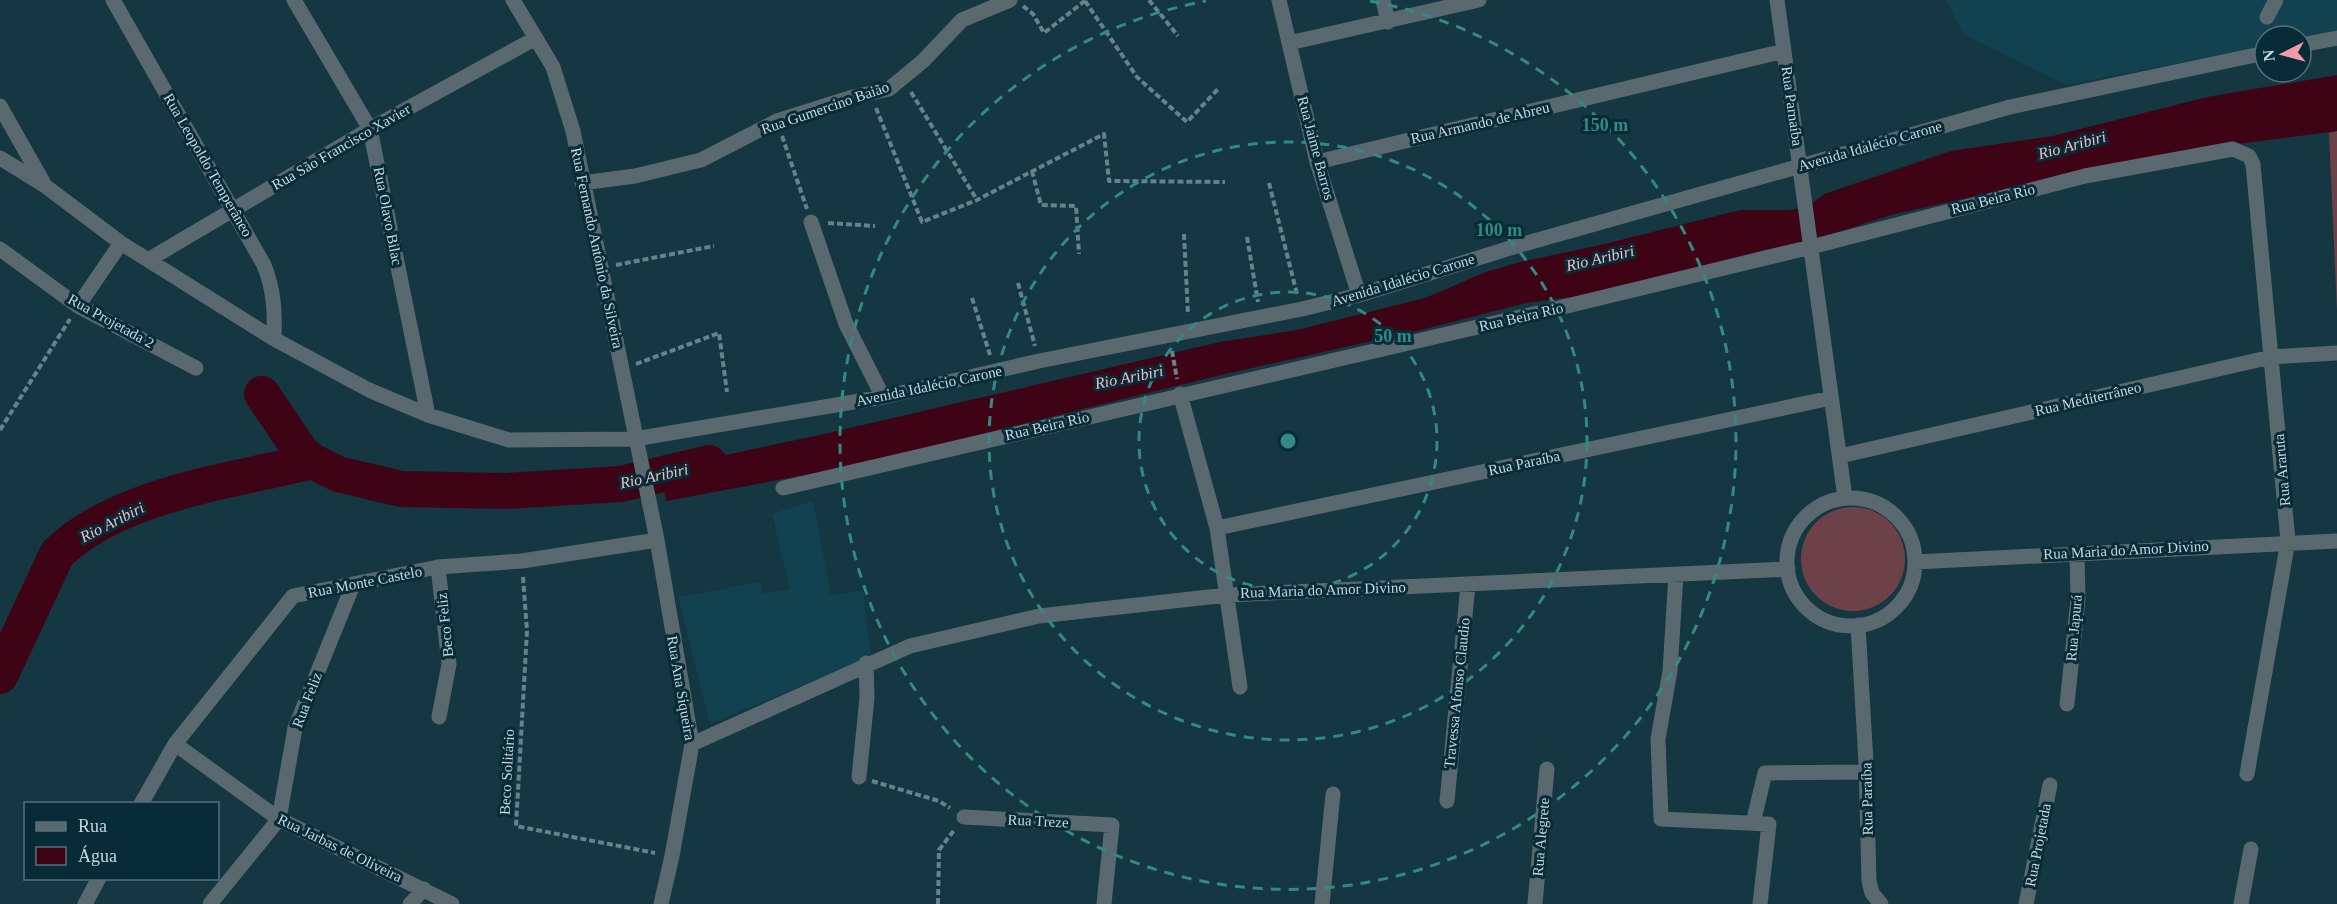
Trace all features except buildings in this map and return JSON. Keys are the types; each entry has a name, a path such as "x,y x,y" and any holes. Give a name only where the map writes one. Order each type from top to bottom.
{"street":[{"name":"Rua Leopoldo Temperâneo","path":"113,0 264,265 272,284 275,307 274,339"},
{"name":"Rua Olavo Bilac","path":"294,0 370,129 428,415"},
{"name":"Rua Fernando Antônio da Silveira","path":"513,0 553,68 563,97 650,506"},
{"name":"Rua Gumercino Baião","path":"582,183 635,176 701,160 777,122 889,89 903,79 962,20 1010,0"},
{"name":"Rua Jaime Barros","path":"1279,0 1317,162 1359,295"},
{"path":"1383,0 1388,22"},
{"path":"1289,43 1479,0"},
{"name":"Rua Parnaíba","path":"1777,0 1811,244"},
{"path":"2268,16 2277,0"},
{"path":"2313,43 2337,38"},
{"name":"Rua São Francisco Xavier","path":"148,260 370,129 537,39"},
{"name":"Rua Armando de Abreu","path":"1317,162 1784,51"},
{"name":"Avenida Idalécio Carone","path":"0,158 45,185 121,243 148,260 274,339 369,390 428,415 509,440 635,439 883,398 1040,361 1302,309 1359,295 1520,244 2010,107 2253,56"},
{"path":"0,106 45,185"},
{"name":"Rua Beira Rio","path":"783,488 1179,391 1538,314 2085,176 2233,149 2249,156 2253,164"},
{"name":"Rua Araruta","path":"2247,774 2288,541 2253,164"},
{"path":"811,222 846,324 883,398"},
{"path":"78,306 121,243"},
{"path":"1811,244 1845,498"},
{"name":"Rua Projetada 2","path":"0,249 78,306 196,368"},
{"name":"Rua Mediterrâneo","path":"1840,456 2271,357 2337,353"},
{"path":"1179,391 1217,528 1240,687"},
{"name":"Rua Paraíba","path":"1217,528 1832,398"},
{"path":"1845,498 1869,500 1894,515 1911,539 1915,562 1910,585 1898,605 1880,619 1858,625 1833,623 1811,611 1795,593 1788,569 1790,544 1802,521 1821,505 1845,498"},
{"name":"Rua Ana Siqueira","path":"650,506 692,744 661,904"},
{"name":"Rua Monte Castelo","path":"142,802 174,744 293,596 438,567 522,561 657,540"},
{"name":"Rua Maria do Amor Divino","path":"1915,562 2288,541 2337,541"},
{"name":"Rua Japurá","path":"2067,704 2078,599 2077,553"},
{"name":"Beco Feliz","path":"438,567 449,664 439,717"},
{"name":"Rua Maria do Amor Divino","path":"692,744 866,663 910,646 1039,616 1227,595 1788,569"},
{"path":"1676,575 1670,671 1658,739 1661,819 1769,824 1760,904"},
{"name":"Rua Feliz","path":"279,819 295,728 353,585"},
{"name":"Travessa Afonso Claudio","path":"1447,801 1468,585"},
{"name":"Rua Paraíba","path":"1858,625 1869,880 1878,902"},
{"path":"859,777 867,698 866,663"},
{"name":"Rua Jarbas de Oliveira","path":"174,744 279,819 452,904"},
{"name":"Rua Alegrete","path":"1535,904 1547,769"},
{"path":"1753,823 1765,772 1866,772"},
{"name":"Rua Projetada","path":"2026,904 2050,785"},
{"path":"1322,904 1333,794"},
{"name":"Rua Treze","path":"964,817 1112,825 1104,904"},
{"path":"210,904 279,819"},
{"path":"2241,904 2251,849"},
{"path":"85,904 98,880"},
{"path":"410,904 424,889"}],"path":[{"path":"1016,0 1033,14 1044,33 1086,1 1137,77 1187,122 1218,89"},
{"path":"1149,0 1178,36"},
{"path":"903,79 977,200"},
{"path":"870,93 922,222 977,200 1104,134 1109,181 1225,182"},
{"path":"777,122 811,222 875,226"},
{"path":"1032,171 1041,205 1076,206 1078,255"},
{"path":"1269,183 1302,309"},
{"path":"1184,234 1188,331"},
{"path":"1247,237 1261,318"},
{"path":"600,268 714,246"},
{"path":"1018,283 1040,361"},
{"path":"972,298 991,359 1005,355 1009,369"},
{"path":"0,430 78,306"},
{"path":"621,369 718,333 727,392"},
{"path":"1172,346 1179,391"},
{"name":"Beco Solitário","path":"522,561 527,631 516,826 672,856"},
{"path":"859,777 939,801 964,817 939,850 938,904"}],"shaded area":[{"path":"1946,0 2337,0 2337,31 2313,36 2313,24 2253,24 2253,48 2066,85 1964,35"},
{"path":"2337,131 2337,311 2329,133"},
{"path":"813,501 831,595 863,590 871,657 710,724 678,597 760,582 762,593 790,590 772,514"},
{"path":"1853,507 1873,511 1890,522 1901,539 1905,559 1901,579 1890,596 1873,607 1853,611 1833,607 1816,596 1805,579 1801,559 1805,539 1816,522 1833,511"}],"water":[{"name":"Rio Aribiri","path":"2337,75 2337,131 2207,148 2033,183 1891,215 1813,240 1764,250 1594,294 1526,303 843,468 666,501 660,469 824,434 1220,342 1297,330 1425,298 1486,272 1520,262 1605,244 1740,210 1790,210 1807,207 1824,194 1951,151 2053,136 2207,97 2284,84 2313,84 2313,79"}],"waterway":[{"name":"Rio Aribiri","path":"262,394 302,453 312,461 338,474 401,489 506,491 621,484 709,463"},
{"name":"Rio Aribiri","path":"0,676 57,554 82,534 111,517 177,492 312,461"}]}
